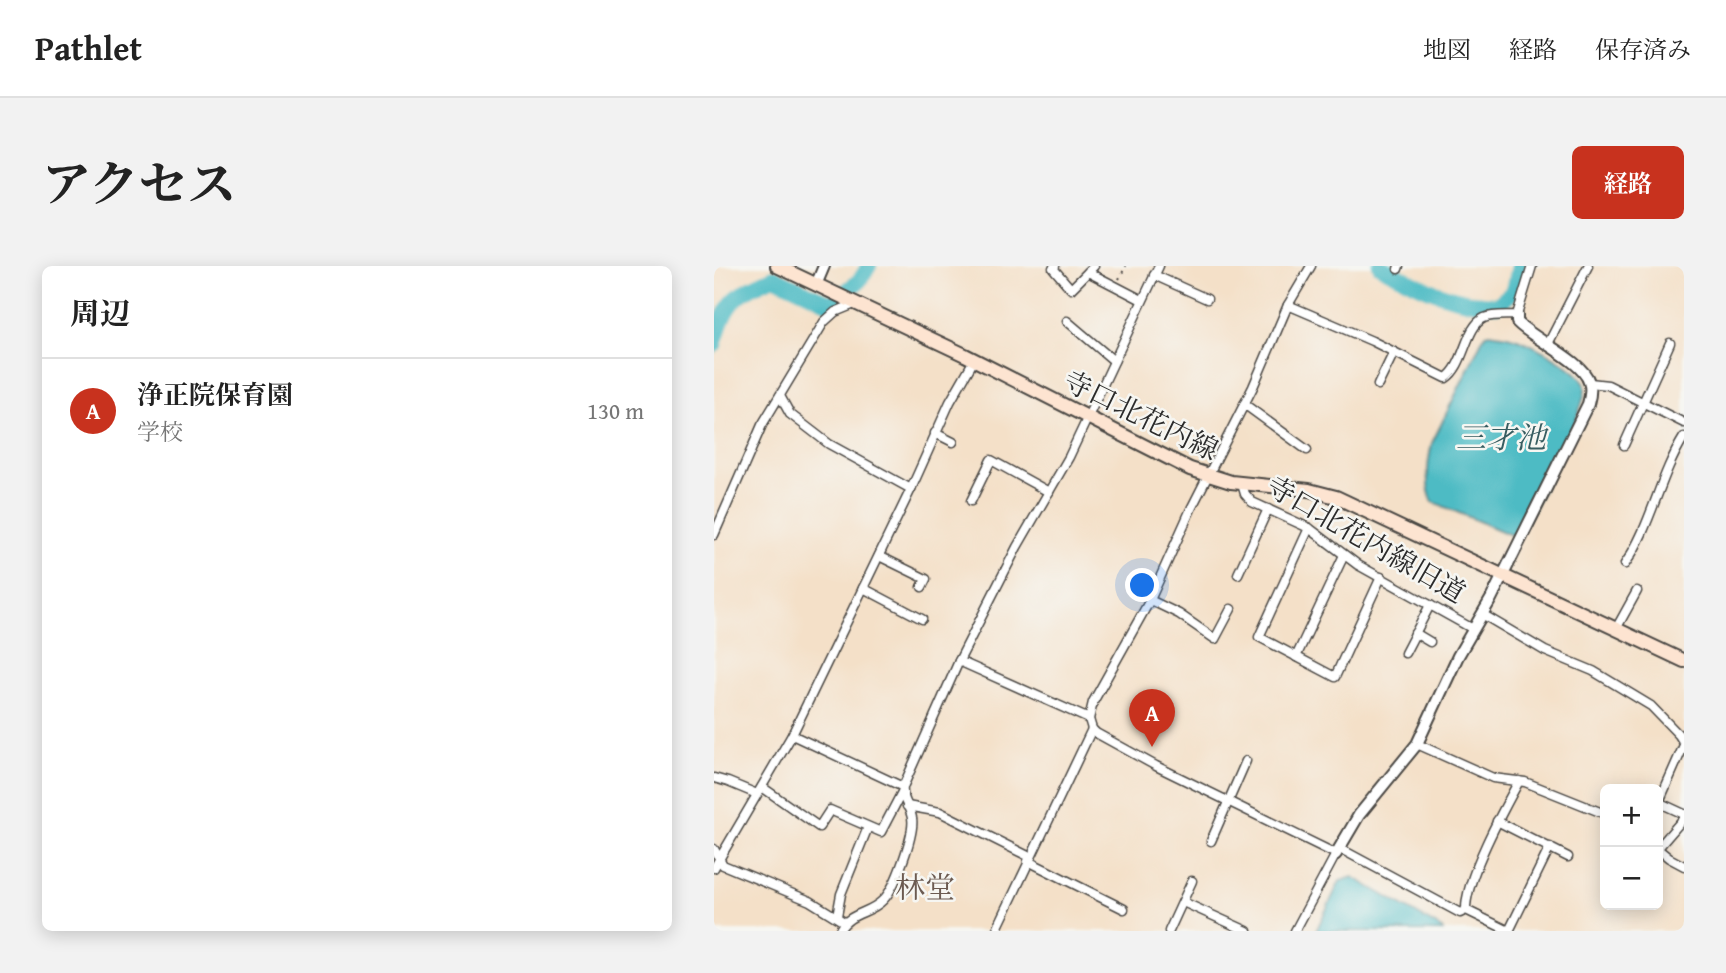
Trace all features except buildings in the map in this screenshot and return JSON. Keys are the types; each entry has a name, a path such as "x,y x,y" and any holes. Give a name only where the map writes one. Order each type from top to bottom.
{"main road":[{"name":"寺口北花内線","path":"777,266 1208,476 1242,484 1309,490 1336,497 1684,661"}],"street":[{"path":"816,285 824,266"},
{"path":"1055,266 1053,268 1071,289 1091,269 1142,300"},
{"path":"996,931 1092,729 1089,719 1093,702 1150,600 1288,305 1311,266"},
{"path":"1295,931 1337,851 1359,816 1417,744 1458,656 1503,575 1585,412 1590,396 1590,383 1583,372 1517,322 1532,266"},
{"path":"1548,344 1588,266"},
{"path":"714,779 759,790 819,827 830,810 881,832 959,661 1088,417 1156,270 1207,299"},
{"path":"714,535 759,432 828,316 846,298"},
{"path":"1288,305 1446,378 1454,370 1478,322 1488,317 1517,315"},
{"path":"1067,321 1114,360"},
{"path":"1624,445 1670,342"},
{"path":"1378,384 1394,352"},
{"path":"714,868 792,735 911,489 935,433 974,360"},
{"path":"1590,383 1608,385 1684,423"},
{"path":"780,396 790,414 829,444 911,489"},
{"path":"1244,404 1307,450"},
{"path":"935,433 953,442"},
{"path":"1625,564 1637,544 1670,460 1684,437"},
{"path":"971,501 991,460 1049,492"},
{"name":"寺口北花内線旧道","path":"1242,484 1248,498 1309,528 1344,555 1473,629"},
{"path":"1238,574 1268,509"},
{"path":"1309,528 1259,637 1335,677 1381,577"},
{"path":"1296,657 1344,555"},
{"path":"879,556 926,579 922,587"},
{"path":"863,588 922,619"},
{"path":"1616,629 1637,591"},
{"path":"1150,600 1179,614 1214,639 1231,609"},
{"path":"1405,653 1430,604"},
{"path":"1482,614 1545,651 1593,671 1651,706 1679,735 1684,744 1682,755 1663,793"},
{"path":"1415,633 1430,642"},
{"path":"959,661 1089,719"},
{"path":"1092,729 1133,754 1228,802 1337,851 1460,913 1466,910"},
{"path":"792,735 902,789 912,815 912,828 892,888 879,904 844,922 839,931"},
{"path":"1417,744 1493,778 1519,781 1600,812"},
{"path":"1211,841 1246,761"},
{"path":"1466,910 1466,901 1497,821 1519,781"},
{"path":"907,806 940,812 1124,909"},
{"path":"1659,847 1684,816 1663,806"},
{"path":"1497,821 1568,857"},
{"path":"836,916 841,894 868,827"},
{"path":"1466,910 1509,931 1550,848"},
{"path":"714,849 723,865 797,895 844,922"},
{"path":"1663,853 1684,866"},
{"path":"1169,931 1192,881"},
{"path":"1183,902 1247,931"}],"path":[{"path":"1115,286 1126,266"}],"water":[{"name":"三才池","path":"1485,334 1511,337 1541,350 1574,372 1585,386 1584,397 1569,436 1518,538 1433,502 1428,489 1432,443"},
{"path":"1353,877 1443,931 1316,931 1340,881"}],"waterway":[{"path":"714,345 727,309 740,295 760,283 774,277 831,304 860,280 869,266"},
{"path":"1380,266 1422,287 1451,297 1497,305 1514,291 1519,266"}],"place":[{"name":"浄正院保育園","path":"1152,747"}],"district":[{"name":"林堂","path":"925,888"}]}
